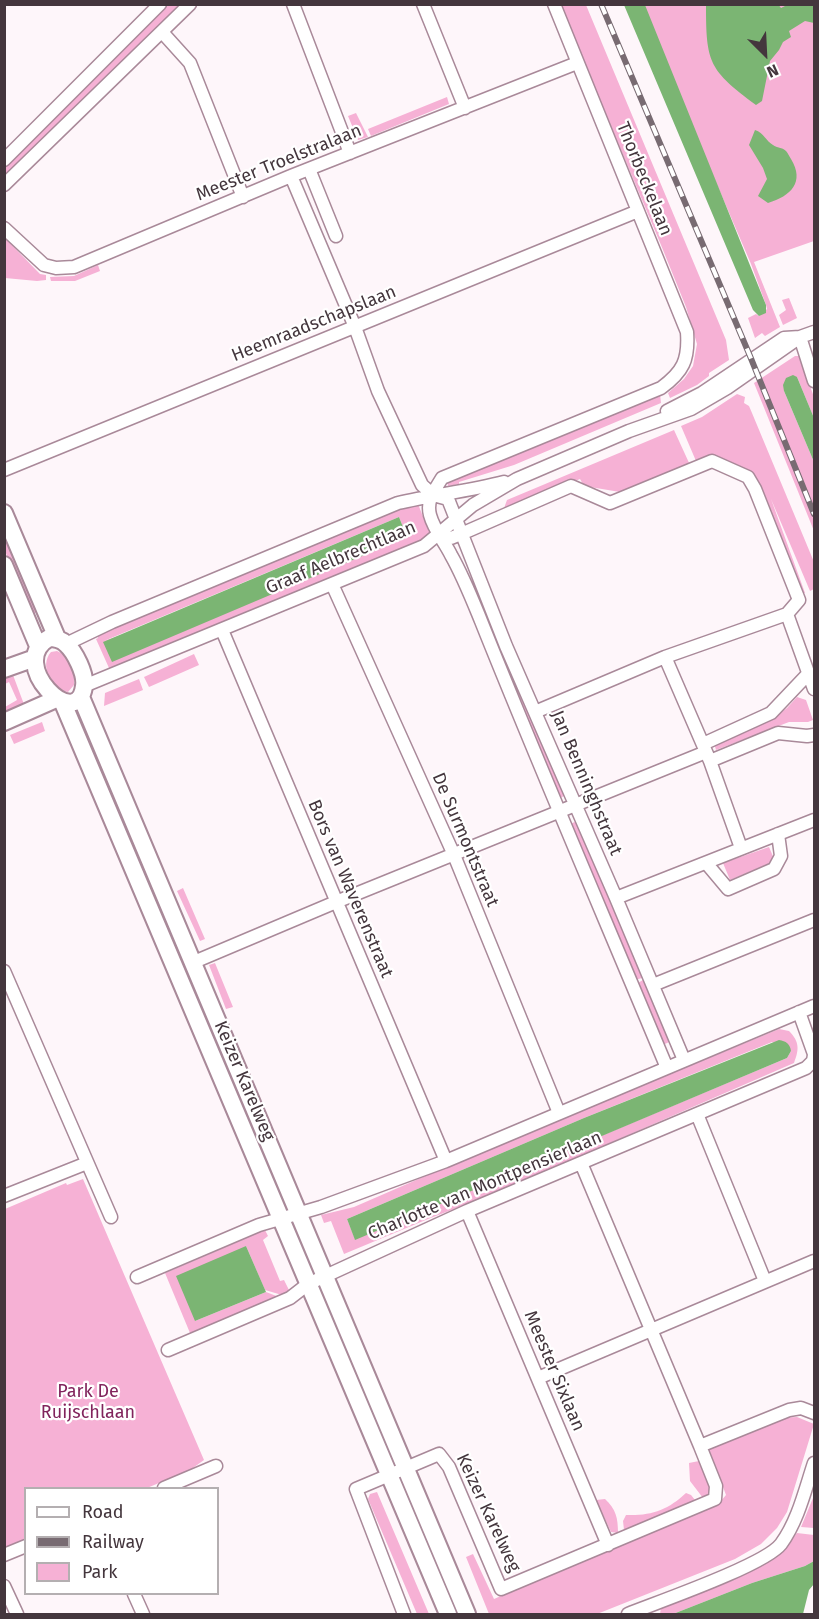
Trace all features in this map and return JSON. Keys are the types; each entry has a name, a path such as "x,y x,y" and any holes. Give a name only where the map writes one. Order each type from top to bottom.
{"main road":[{"path":"4,513 62,641 77,658 84,681 83,691 76,702 60,701 4,722"},
{"path":"4,565 37,652 36,666 45,687 60,701"},
{"path":"4,669 37,652 49,638 62,641"},
{"name":"Keizer Karelweg","path":"83,691 467,1614"},
{"name":"Keizer Karelweg","path":"60,701 448,1614"}],"street":[{"path":"4,160 160,4"},
{"path":"4,185 190,4"},
{"path":"293,4 350,153"},
{"path":"423,4 465,108"},
{"name":"Thorbeckelaan","path":"433,495 442,478 661,388 673,379 687,357 687,332 554,4"},
{"path":"134,32 147,46"},
{"path":"162,32 190,63 243,197"},
{"name":"Meester Troelstralaan","path":"4,228 44,265 56,268 74,267 291,176 578,63"},
{"path":"309,169 336,236"},
{"path":"291,176 355,327 378,391 422,484 433,495 448,499 457,519"},
{"name":"Heemraadschapslaan","path":"4,470 638,211"},
{"path":"438,535 473,505 517,479 629,431 691,408 748,374 800,337 814,332"},
{"path":"800,337 814,381"},
{"name":"Graaf Aelbrechtlaan","path":"83,691 424,546 438,535 452,538 572,486 610,503 712,461 748,477 755,489 799,600 787,614"},
{"name":"Graaf Aelbrechtlaan","path":"62,641 398,503 517,479"},
{"name":"Jan Benninghstraat","path":"433,495 428,502 430,515 438,535 451,555 475,608 520,722 561,812 667,1068"},
{"name":"Jan Benninghstraat","path":"457,519 506,646 684,1060"},
{"name":"De Surmontstraat","path":"332,584 454,855 558,1113"},
{"path":"535,712 665,657 787,614 814,689"},
{"name":"Bors van Waverenstraat","path":"222,630 446,1161"},
{"path":"665,657 706,752 741,848"},
{"path":"706,752 771,713 808,674"},
{"path":"194,962 336,902 561,812 574,804 706,752 778,733 814,735"},
{"path":"616,898 814,820"},
{"path":"707,864 728,889 774,869 781,856 778,834"},
{"path":"653,985 814,920"},
{"path":"5,974 111,1217"},
{"path":"137,1277 280,1218 446,1161 814,1006"},
{"name":"Charlotte van Montpensierlaan","path":"168,1350 290,1298 308,1284 467,1211 806,1068 813,1061 814,1055 799,1012"},
{"path":"697,1114 765,1281"},
{"path":"4,1196 87,1163"},
{"path":"581,1163 716,1486 715,1499 608,1545"},
{"name":"Meester Sixlaan","path":"467,1211 608,1545"},
{"path":"538,1378 814,1261"},
{"path":"700,1446 789,1410 801,1408 814,1413"},
{"name":"Keizer Karelweg","path":"389,1475 439,1454 449,1467 501,1588 608,1545"},
{"path":"628,1614 756,1562 780,1546 790,1528 814,1463"},
{"path":"166,1487 216,1466"},
{"path":"389,1475 356,1489 404,1614"},
{"path":"4,1555 24,1547"},
{"path":"4,1586 17,1614"},
{"path":"135,1595 143,1614"}],"green space":[{"path":"167,5 180,5 5,177 5,164"},
{"path":"560,5 586,5 726,340 729,360 709,373 709,376 697,385 670,398 668,393 684,379 693,366 697,344 686,307 661,245"},
{"path":"640,5 814,5 814,241 754,262 780,327 765,336 762,333 755,338 748,318 756,314 759,316 767,309 751,264"},
{"path":"447,97 449,104 371,136 368,129"},
{"path":"356,113 368,137 358,140 348,116"},
{"path":"5,238 40,274 46,275 46,280 5,278"},
{"path":"98,265 100,271 75,281 51,281 50,277 74,276"},
{"path":"789,298 797,318 783,325 779,315 786,310 782,300"},
{"path":"795,356 799,356 814,397 814,418 797,377 784,391 814,462 814,531 754,383"},
{"path":"660,394 661,403 514,465 448,486 447,481"},
{"path":"737,394 745,397 744,403 749,406 814,562 814,589 810,591 771,499 805,593 800,593 756,482 709,456 696,461 681,426 702,417"},
{"path":"674,430 690,465 626,493 584,486 580,479 503,511 507,500"},
{"path":"418,504 430,534 415,545 112,670 109,668 96,639 97,635 109,628 399,505","holes":["399,517 407,537 104,641"]},
{"path":"4,526 39,611 31,615 5,551"},
{"path":"489,616 566,795 558,799 483,619"},
{"path":"57,651 66,657 73,670 74,685 68,692 56,687 47,670 48,657 51,652"},
{"path":"194,654 199,665 149,687 144,677"},
{"path":"5,674 13,675 25,707 5,716 5,707 17,700 9,682 5,684"},
{"path":"139,679 143,690 104,706 105,693"},
{"path":"797,697 806,700 813,720 789,722 716,750 714,743 776,716"},
{"path":"42,722 45,731 14,744 10,735"},
{"path":"89,729 288,1199 279,1202 81,732"},
{"path":"577,821 642,978 635,980 570,824"},
{"path":"769,847 775,861 730,880 723,863"},
{"path":"183,888 205,939 200,941 177,891"},
{"path":"215,963 233,1007 226,1009 209,965"},
{"path":"643,980 669,1042 663,1045 636,984"},
{"path":"779,1029 789,1031 797,1043 798,1050 794,1063 488,1196 344,1254 331,1221 324,1223 321,1215 354,1207 582,1108","holes":["772,1042 791,1051 787,1058 355,1239 347,1219 584,1118"]},
{"name":"Park De Ruijschlaan","path":"83,1179 204,1460 190,1470 149,1487 24,1487 24,1539 5,1548 5,1209 66,1183 67,1185"},
{"path":"265,1230 268,1236 263,1240 280,1281 284,1280 290,1292 282,1295 265,1290 246,1246 195,1321 266,1292 279,1297 190,1333 165,1273"},
{"path":"328,1297 395,1454 388,1458 320,1300"},
{"path":"797,1417 814,1424 787,1512 777,1528 761,1544 735,1559 597,1614 489,1614 466,1557 473,1554 494,1599 720,1502 726,1495 708,1447 778,1418"},
{"path":"699,1461 710,1489 709,1497 703,1498 690,1481 689,1463"},
{"path":"377,1492 429,1614 417,1614 368,1499 370,1494"},
{"path":"686,1493 695,1500 624,1530 623,1521 626,1515 659,1511 673,1504"},
{"path":"813,1498 814,1528 801,1527"},
{"path":"605,1499 616,1514 618,1533 611,1532 596,1500"},
{"path":"797,1533 814,1535 814,1561 673,1614 660,1614 661,1608 717,1587 753,1570 784,1548"}],"shaded area":[{"path":"778,4 781,8 787,5 814,5 814,23 805,21 789,31 791,37 783,42 770,61 762,101 756,105 728,83 713,64 707,40 706,5"},
{"path":"624,5 645,5 766,305 766,313 759,316 753,310"},
{"path":"755,130 773,145 786,151 797,175 789,192 768,203 758,196 767,179 749,145"},
{"path":"793,375 797,377 814,418 814,462 784,391 783,385 786,378"},
{"path":"399,517 407,537 112,662 103,642"},
{"path":"779,1040 790,1046 791,1051 787,1058 355,1240 347,1219 584,1118"},
{"path":"246,1246 266,1292 195,1321 176,1276"},
{"path":"814,1561 814,1584 809,1590 803,1614 673,1614 752,1583 805,1566"}],"railway":[{"path":"601,4 750,356 814,514"}]}
